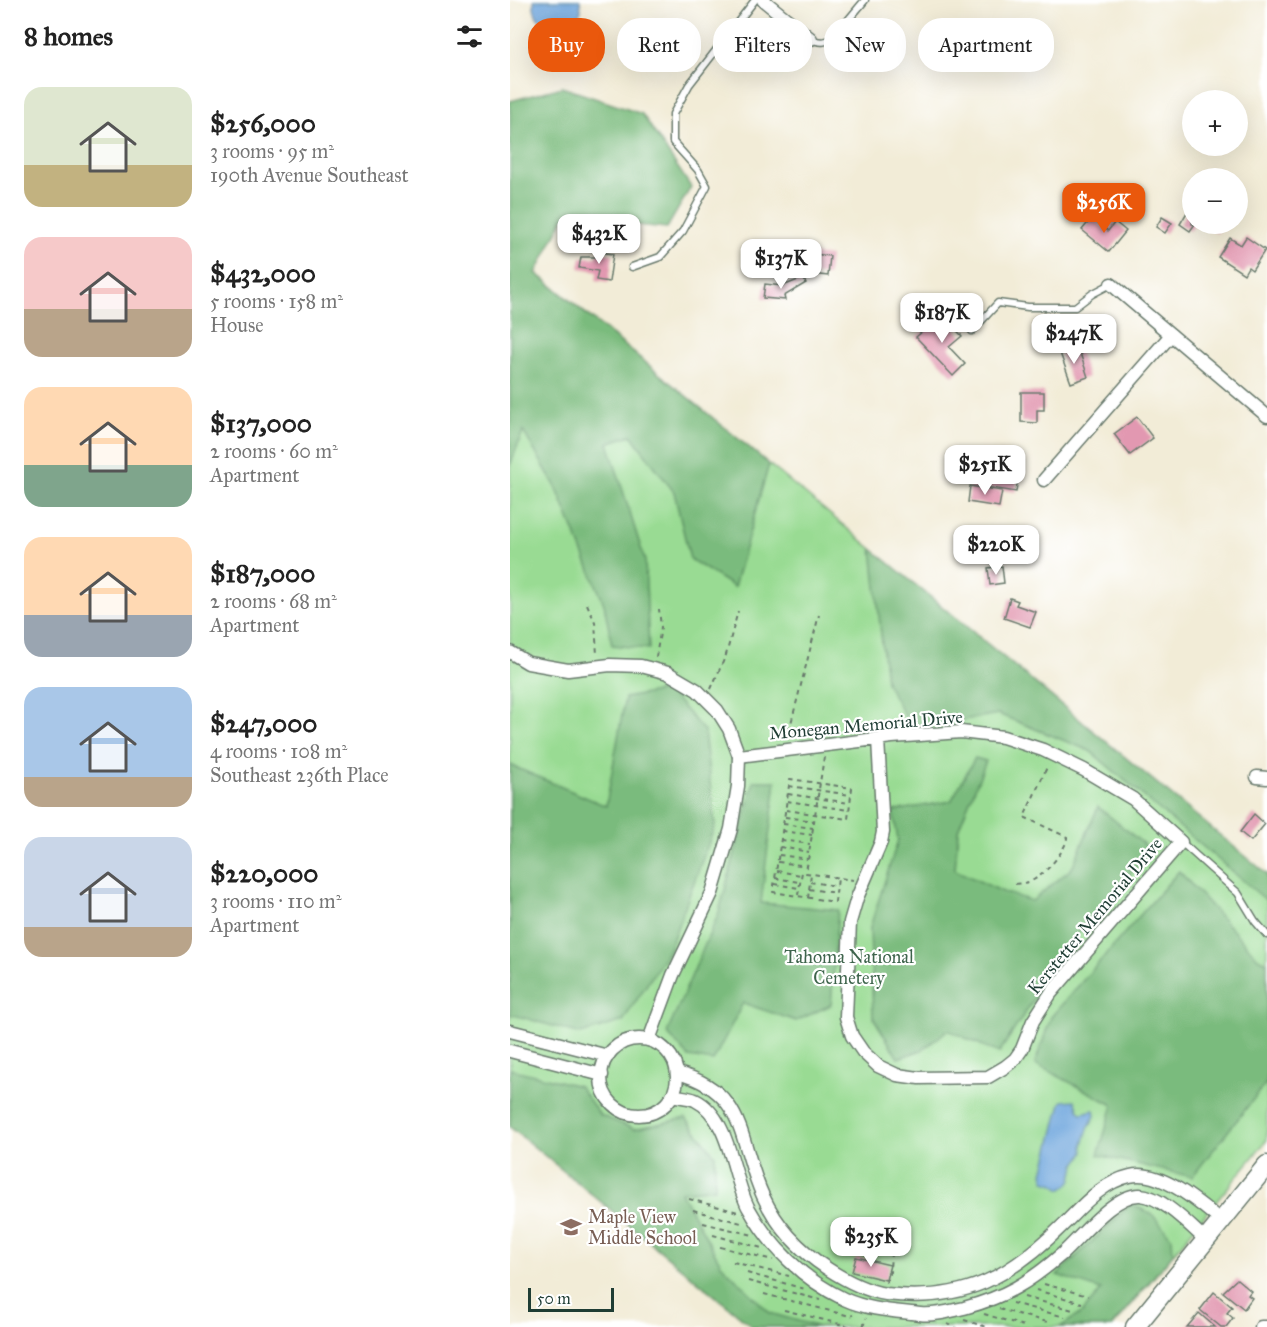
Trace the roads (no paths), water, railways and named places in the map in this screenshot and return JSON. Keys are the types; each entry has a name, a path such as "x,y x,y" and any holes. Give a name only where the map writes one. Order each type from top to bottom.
{"main road":[{"path":"1135,1327 1267,1165"}],"street":[{"path":"763,0 785,18"},
{"path":"1111,284 1267,416"},
{"path":"1044,480 1171,334"},
{"path":"510,652 528,663 568,670 597,666 641,666 668,674 697,690 717,710 729,729 739,756 738,786 731,829 712,892 673,975 649,1040"},
{"name":"Monegan Memorial Drive","path":"739,756 878,739 961,732 1003,737 1053,755 1084,770 1133,799 1181,842"},
{"name":"Kerstetter Memorial Drive","path":"878,739 883,832 850,922 846,1017 852,1036 863,1052 878,1066 897,1075 919,1078 988,1077 1016,1059 1033,1021 1051,993 1181,842"},
{"path":"510,1031 608,1056"},
{"path":"636,1039 649,1040 663,1047 673,1059 677,1073 676,1085 666,1103 649,1114 629,1113 619,1109 606,1094 602,1075 608,1056 623,1043 636,1039"},
{"path":"510,1051 602,1075"},
{"path":"677,1073 694,1077 727,1102 741,1125 762,1195 777,1223 795,1244 840,1277 884,1294 922,1296 957,1292 987,1283 1021,1262 1093,1195 1131,1176 1151,1176 1176,1188 1221,1221"},
{"path":"672,1095 695,1100 720,1125 747,1205 782,1254 815,1287 846,1300 881,1310 926,1315 981,1309 1025,1283 1073,1243 1112,1206 1129,1196 1142,1195 1156,1199 1206,1240"},
{"path":"1173,1213 1188,1196"},
{"path":"1059,1229 1073,1243"}],"lane":[{"path":"632,267 660,257 683,231 707,186 698,170 673,142 673,114 689,85 755,0"},
{"path":"812,40 819,43 828,42 865,0"},
{"path":"972,331 998,303 1028,307 1075,307 1092,294 1111,284"},
{"path":"1181,842 1238,893 1255,921 1267,935"}],"water":[{"path":"534,0 580,0 581,11 577,18 538,18 534,10"},
{"path":"1075,1100 1079,1111 1082,1113 1094,1110 1095,1116 1088,1128 1083,1145 1084,1153 1075,1165 1072,1179 1061,1189 1045,1181 1043,1173 1061,1103"}],"place":[{"name":"Maple View Middle School","path":"571,1227"}],"park label":[{"name":"Tahoma National Cemetery","path":"849,967"}]}
